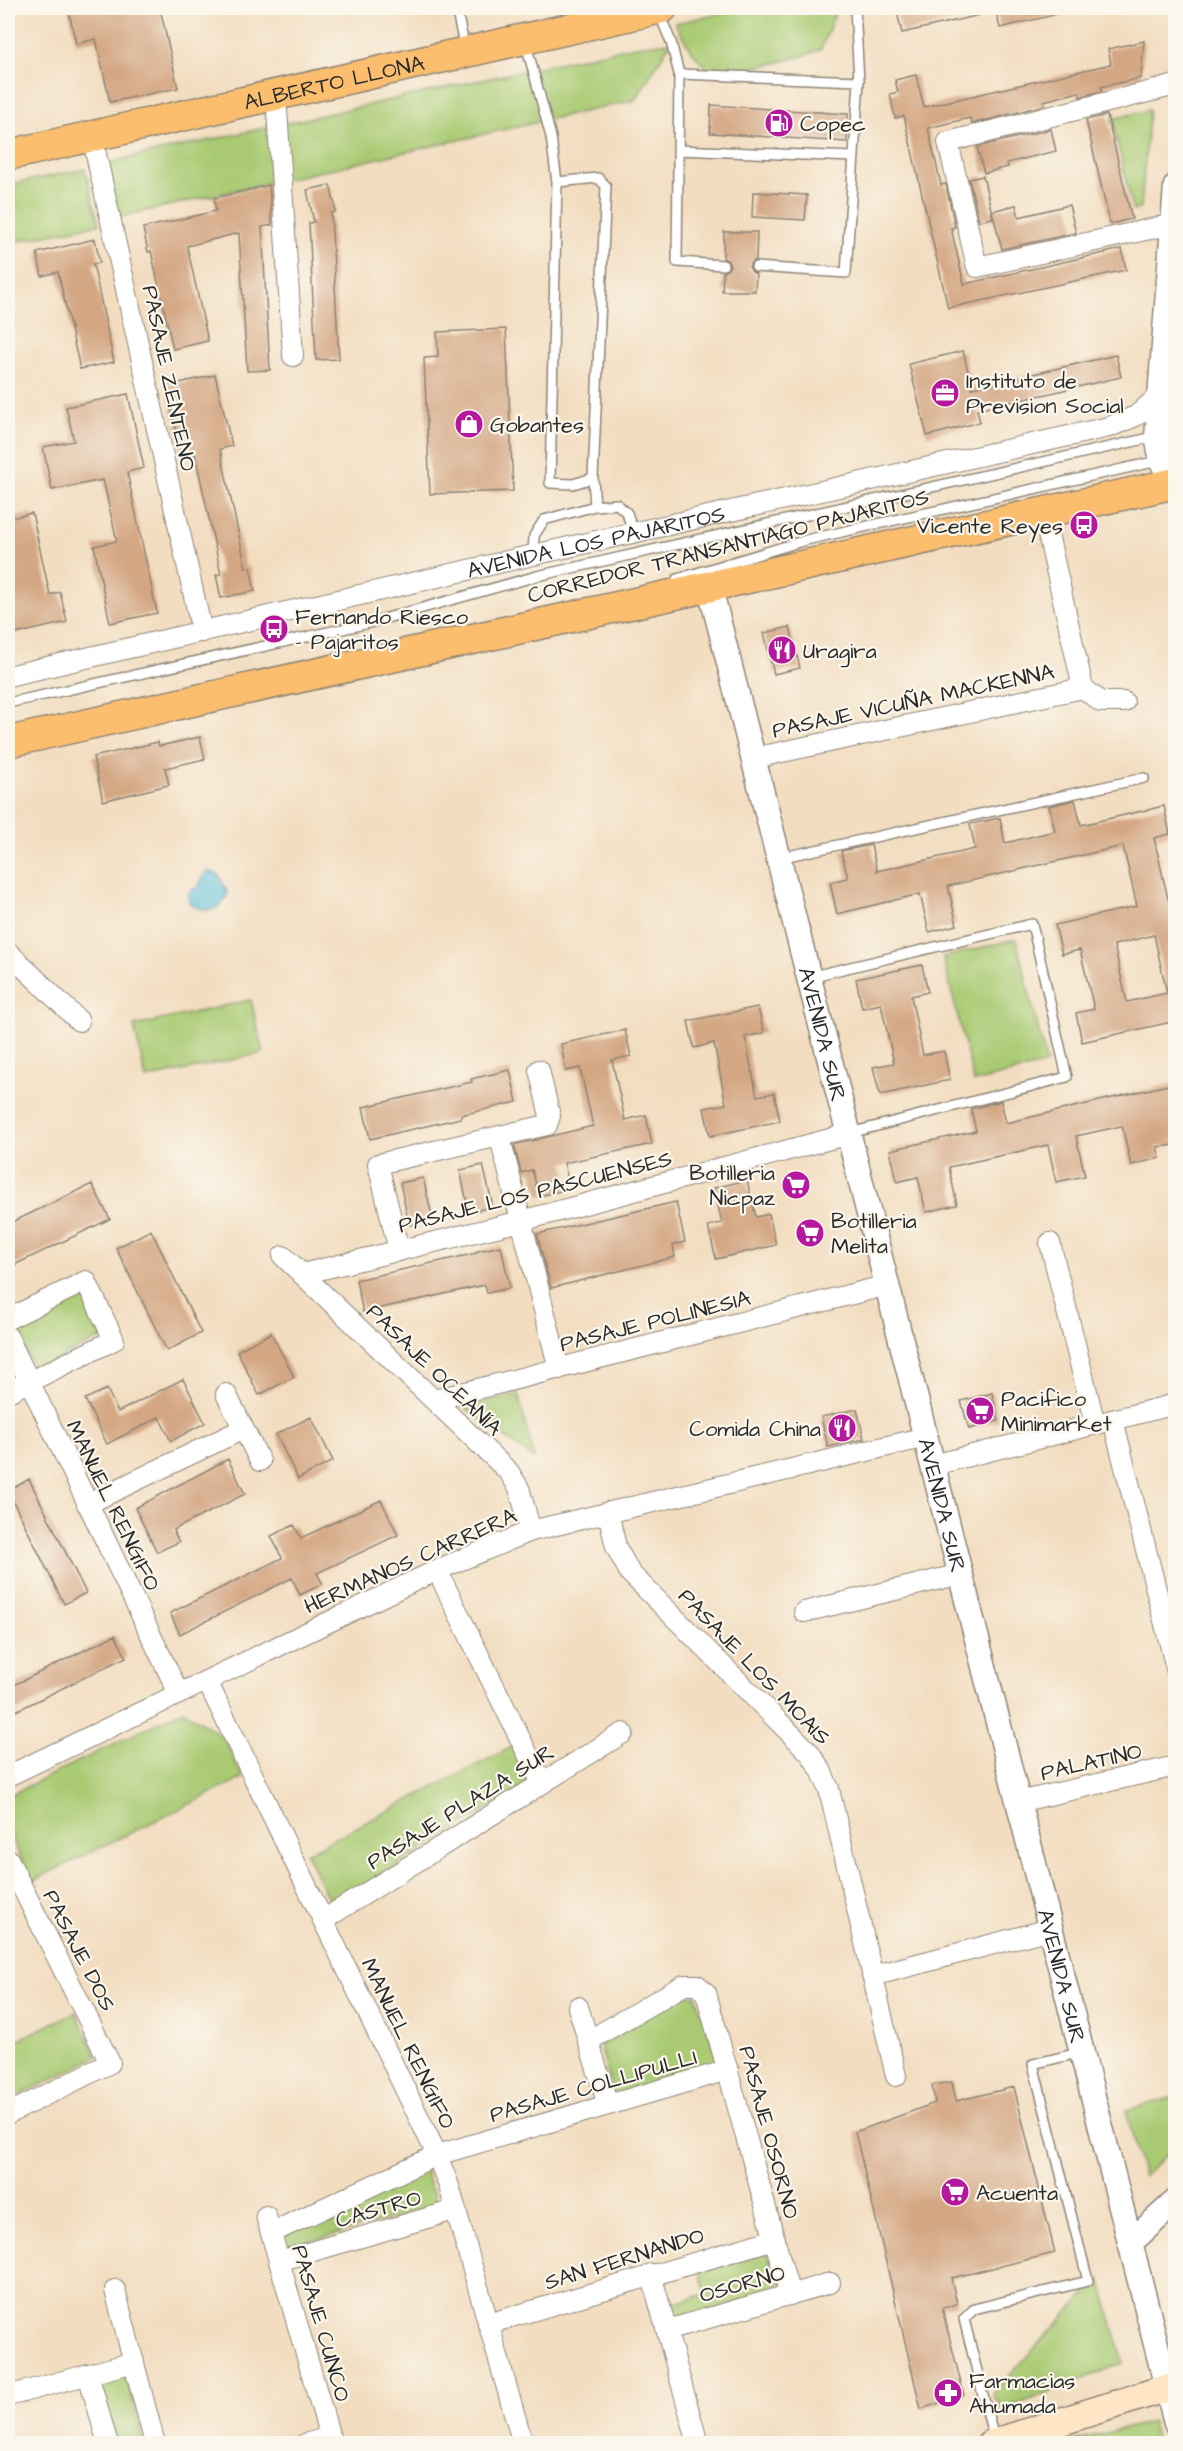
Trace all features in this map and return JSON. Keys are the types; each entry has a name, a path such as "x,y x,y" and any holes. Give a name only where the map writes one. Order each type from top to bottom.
{"main road":[{"name":"ALBERTO LLONA","path":"8,155 660,8"},
{"path":"8,742 710,588 1043,512 1172,471"},
{"path":"992,2443 1171,2386"}],"street":[{"path":"1173,224 977,267 948,142 1176,85"},
{"path":"276,94 293,356"},
{"name":"PASAJE ZENTENO","path":"92,136 202,632"},
{"path":"1172,471 1166,434 1176,186"},
{"name":"AVENIDA LOS PAJARITOS","path":"8,676 533,555 1110,427 1136,416 1168,397"},
{"name":"PASAJE VICUÑA MACKENNA","path":"1043,512 1083,688 1101,702 1124,702"},
{"name":"AVENIDA SUR","path":"710,588 1130,2243 1171,2386 1176,2423"},
{"name":"PASAJE VICUÑA MACKENNA","path":"754,758 1083,688"},
{"path":"8,952 79,1021"},
{"path":"399,1251 378,1164 500,1138 543,1127 550,1123 539,1070"},
{"name":"PASAJE LOS PASCUENSES","path":"302,1274 521,1221 849,1134"},
{"path":"500,1138 559,1369"},
{"path":"1050,1243 1176,1668"},
{"name":"PASAJE OCEANÍA","path":"283,1256 509,1472 519,1488 531,1531"},
{"path":"8,1319 86,1281 114,1340 8,1392"},
{"name":"PASAJE POLINESIA","path":"434,1400 888,1286"},
{"name":"MANUEL RENGIFO","path":"8,1337 179,1694"},
{"path":"226,1394 260,1461"},
{"path":"933,1465 1176,1404"},
{"path":"87,1504 243,1429"},
{"name":"HERMANOS CARRERA","path":"8,1776 437,1570 531,1531 926,1437"},
{"name":"PASAJE LOS MOAIS","path":"608,1512 616,1547 630,1573 809,1752 820,1770 829,1789 896,2076"},
{"path":"437,1570 542,1783"},
{"path":"804,1612 961,1574"},
{"name":"MANUEL RENGIFO","path":"207,1681 437,2156 523,2444"},
{"name":"PASAJE PLAZA SUR","path":"323,1920 623,1733"},
{"name":"PALATINO","path":"1018,1802 1176,1766"},
{"name":"PASAJE DOS","path":"8,1860 110,2063 8,2114"},
{"path":"872,1976 1050,1929"},
{"name":"PASAJE OSORNO","path":"588,2041 684,1985 697,1985 706,1993 790,2295"},
{"path":"578,2007 608,2105"},
{"name":"PASAJE COLLIPULLI","path":"269,2224 437,2156 728,2070"},
{"path":"1130,2243 1176,2201"},
{"name":"CASTRO","path":"279,2261 455,2210"},
{"name":"PASAJE CUNCO","path":"269,2224 331,2440"},
{"name":"SAN FERNANDO","path":"488,2324 775,2239"},
{"path":"651,2274 698,2444"},
{"name":"OSORNO","path":"667,2330 830,2283"},
{"path":"115,2290 155,2444"},
{"path":"8,2396 134,2362"},
{"path":"88,2374 108,2444"},
{"path":"305,2444 331,2440"}],"lane":[{"path":"456,8 465,52"},
{"path":"660,8 679,74 677,262 723,265"},
{"path":"756,267 846,273 859,81 855,8"},
{"path":"524,39 551,137 557,182 550,483 573,484 593,478"},
{"path":"679,74 859,81"},
{"path":"678,150 853,157"},
{"path":"557,182 598,178 606,186 593,478 595,506"},
{"name":"CORREDOR TRANSANTIAGO PAJARITOS","path":"8,703 369,623 537,576 1166,434"},
{"name":"CORREDOR TRANSANTIAGO PAJARITOS","path":"663,584 705,569 806,540 1172,471"},
{"path":"533,555 534,536 544,520 595,506 617,504 627,513 634,534"},
{"name":"CORREDOR TRANSANTIAGO PAJARITOS","path":"540,613 641,592"},
{"path":"146,701 454,633"},
{"path":"779,858 1144,778"},
{"path":"809,977 1032,924 1068,1077 849,1134"},
{"path":"992,2443 964,2319 974,2309 1088,2281 1034,2064 1082,2052"}],"green space":[{"path":"749,8 837,8 821,49 804,56 719,76 694,53 675,23"},
{"path":"671,42 635,100 119,217 106,163 635,46"},
{"path":"1149,110 1141,208 1133,211 1112,119"},
{"path":"85,169 99,224 8,243 8,185"},
{"path":"1016,939 1047,1064 974,1082 943,957"},
{"path":"251,1000 263,1053 146,1079 134,1026"},
{"path":"84,1291 105,1336 35,1370 13,1325"},
{"path":"518,1394 534,1459 464,1407"},
{"path":"183,1710 223,1737 243,1778 32,1881 8,1831 8,1796"},
{"path":"514,1746 532,1781 332,1906 306,1853"},
{"path":"683,1995 696,1996 720,2064 614,2097 600,2045"},
{"path":"76,2012 97,2057 8,2101 8,2045"},
{"path":"1175,2097 1175,2146 1143,2177 1126,2110"},
{"path":"425,2170 437,2206 284,2249 281,2236"},
{"path":"766,2249 780,2282 774,2293 670,2320 667,2305 706,2294 699,2269"},
{"path":"1100,2278 1123,2363 1003,2410 992,2394"},
{"path":"125,2371 144,2443 116,2443 98,2378"},
{"path":"1152,2422 1157,2443 1065,2443"}],"water":[{"path":"209,871 219,875 228,893 221,904 212,910 195,907 189,903 188,895 192,889 198,888 204,874"}],"building":[{"path":"68,8 160,8 178,88 110,102 96,39 76,44"},
{"path":"917,8 979,8 980,15 902,33 897,12"},
{"path":"995,8 1053,8 1054,15 1000,28"},
{"path":"1144,41 1141,78 1101,87 1102,91 1080,97 1079,92 1044,101 1045,105 972,124 970,118 928,128 941,185 946,184 955,227 951,228 964,284 1122,249 1126,270 948,308 904,116 895,118 890,94 898,92 895,80 916,75 924,107 1111,64 1108,49"},
{"name":"Copec","path":"711,105 848,114 847,142 710,133"},
{"path":"1107,115 1132,219 1110,224 1086,120"},
{"path":"1051,129 1056,151 1007,163 1008,167 984,173 977,147"},
{"path":"983,176 993,218 979,221 969,179"},
{"path":"269,185 272,225 262,227 270,370 247,371 239,233 187,246 208,341 173,349 151,251 148,252 143,228 216,211 214,198"},
{"path":"330,185 335,206 335,212 331,213 339,359 316,360 309,223 314,222 307,190"},
{"path":"753,192 807,195 805,220 752,217"},
{"path":"1016,205 1019,217 1069,205 1076,233 1002,249 992,211"},
{"path":"724,232 757,232 756,260 749,267 756,274 755,291 722,291 723,272 730,265 723,258"},
{"path":"95,239 100,263 93,264 114,362 80,369 58,272 42,276 37,253"},
{"name":"Gobantes","path":"506,329 513,491 430,494 424,358 438,357 437,332"},
{"path":"963,351 972,388 1116,355 1121,377 977,410 980,422 927,436 909,364"},
{"path":"215,375 232,446 220,449 246,568 250,567 255,591 221,598 216,575 221,574 195,454 183,457 165,386"},
{"path":"128,394 144,468 127,472 157,613 110,623 94,546 117,541 103,480 52,490 43,447 74,441 66,407"},
{"path":"32,513 50,595 60,592 67,622 11,635 8,620 8,519"},
{"name":"Uragira","path":"790,627 800,668 774,674 764,633"},
{"path":"200,737 205,759 165,768 169,785 103,801 93,757 158,742 159,746"},
{"path":"1075,800 1081,825 1164,806 1170,834 1154,838 1168,899 1176,898 1176,1021 1082,1042 1076,1013 1094,1009 1080,950 1062,954 1055,925 1137,906 1123,846 948,886 957,925 929,932 920,894 837,914 830,882 848,878 841,851 871,845 877,871 975,849 970,824 1000,818 1005,843 1055,831 1049,806","holes":["1154,935 1167,993 1127,1002 1114,945"]},
{"path":"922,965 928,992 911,996 923,1055 944,1051 950,1080 880,1095 873,1067 894,1063 881,1004 862,1008 856,979"},
{"path":"758,1007 764,1033 745,1037 757,1096 774,1093 780,1121 710,1136 704,1108 726,1104 714,1043 694,1048 688,1021"},
{"path":"625,1030 631,1056 612,1060 625,1120 646,1115 652,1144 564,1163 570,1189 539,1196 532,1170 521,1173 514,1145 593,1126 580,1068 566,1071 561,1044"},
{"path":"510,1070 517,1102 461,1115 461,1118 370,1139 363,1107 472,1082 471,1079"},
{"path":"1176,1083 1176,1145 1157,1147 1160,1158 1131,1165 1122,1126 1076,1136 1085,1176 1056,1182 1048,1145 949,1167 957,1205 926,1212 918,1177 897,1182 890,1150 976,1131 971,1109 1001,1101 1006,1123"},
{"path":"483,1165 493,1207 469,1212 460,1170"},
{"path":"423,1178 433,1220 409,1225 400,1183"},
{"path":"747,1180 756,1217 769,1214 776,1245 716,1259 708,1226 722,1223 714,1188"},
{"path":"92,1184 110,1219 8,1268 8,1224"},
{"path":"676,1202 685,1242 673,1245 675,1257 551,1288 537,1234"},
{"path":"151,1230 201,1333 167,1351 116,1248"},
{"path":"501,1246 510,1288 487,1293 485,1285 363,1312 356,1280"},
{"path":"271,1333 294,1377 259,1395 237,1351"},
{"path":"183,1379 205,1423 171,1441 159,1417 107,1444 85,1399 107,1389 118,1412"},
{"name":"Pacifico Minimarket","path":"992,1393 999,1421 969,1429 961,1401"},
{"name":"Comida China","path":"857,1409 864,1439 828,1447 821,1417"},
{"path":"311,1417 333,1461 298,1479 276,1434"},
{"path":"228,1459 245,1494 173,1530 179,1542 157,1552 135,1508"},
{"path":"29,1479 86,1593 64,1604 8,1491"},
{"path":"381,1500 398,1535 317,1573 323,1584 300,1595 292,1578 180,1634 170,1613 282,1558 271,1536 294,1525 301,1538"},
{"path":"115,1635 126,1657 8,1715 8,1688"},
{"name":"Acuenta","path":"952,2082 956,2101 1014,2087 1055,2253 951,2278 957,2304 942,2308 964,2395 921,2409 855,2132 935,2103 932,2085"}],"place":[{"name":"Copec","path":"779,123"},
{"name":"Instituto de Prevision Social","path":"945,393"},
{"name":"Gobantes","path":"469,424"},
{"name":"Vicente Reyes","path":"1084,525"},
{"name":"Fernando Riesco - Pajaritos","path":"274,629"},
{"name":"Uragira","path":"782,650"},
{"name":"Botilleria Nicpaz","path":"796,1185"},
{"name":"Botilleria Melita","path":"810,1233"},
{"name":"Pacifico Minimarket","path":"980,1411"},
{"name":"Comida China","path":"842,1428"},
{"name":"Acuenta","path":"955,2192"},
{"name":"Farmacias Ahumada","path":"948,2393"}]}
